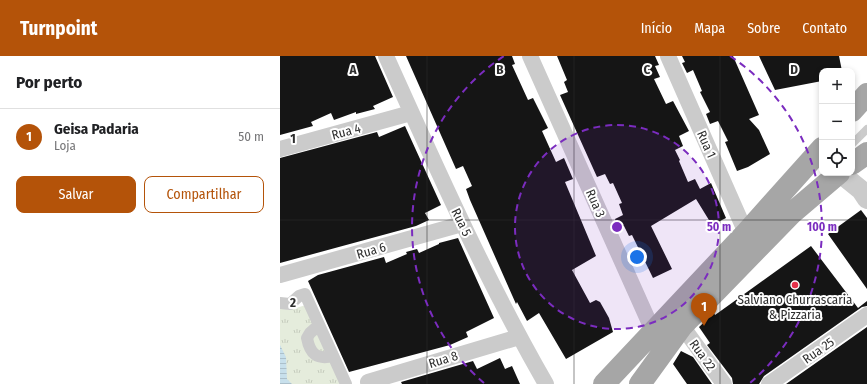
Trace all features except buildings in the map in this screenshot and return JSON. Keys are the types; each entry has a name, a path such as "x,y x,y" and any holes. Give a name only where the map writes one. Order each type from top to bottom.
{"main road":[{"path":"855,108 867,94"},
{"path":"640,384 669,333 746,233 819,151"},
{"path":"604,384 669,333 792,213 835,176"}],"street":[{"name":"Rua 5","path":"386,56 462,224 519,337 546,384"},
{"name":"Rua 3","path":"530,56 669,333"},
{"name":"Rua 1","path":"668,56 746,233"},
{"name":"Rua 4","path":"280,148 412,113"},
{"path":"843,176 861,190 867,199"},
{"name":"Rua 6","path":"280,275 462,224"},
{"path":"280,303 290,304 299,296 305,294 346,384"},
{"name":"Rua 25","path":"769,384 867,315"},
{"path":"319,325 307,338 312,352 316,357 322,358 333,356"},
{"name":"Rua 22","path":"669,333 724,384"},
{"name":"Rua 8","path":"368,382 519,337"}],"lane":[{"path":"855,118 867,108"},
{"path":"861,155 867,129"},
{"path":"792,213 823,176"}],"green space":[{"path":"306,305 346,384 280,384 280,307 289,310"}],"water":[{"path":"280,345 286,357 287,379 292,384 280,384"}],"place":[{"name":"Salviano Churrascaria & Pizzaria","path":"795,285"},
{"name":"Geisa Padaria","path":"704,326"}]}
